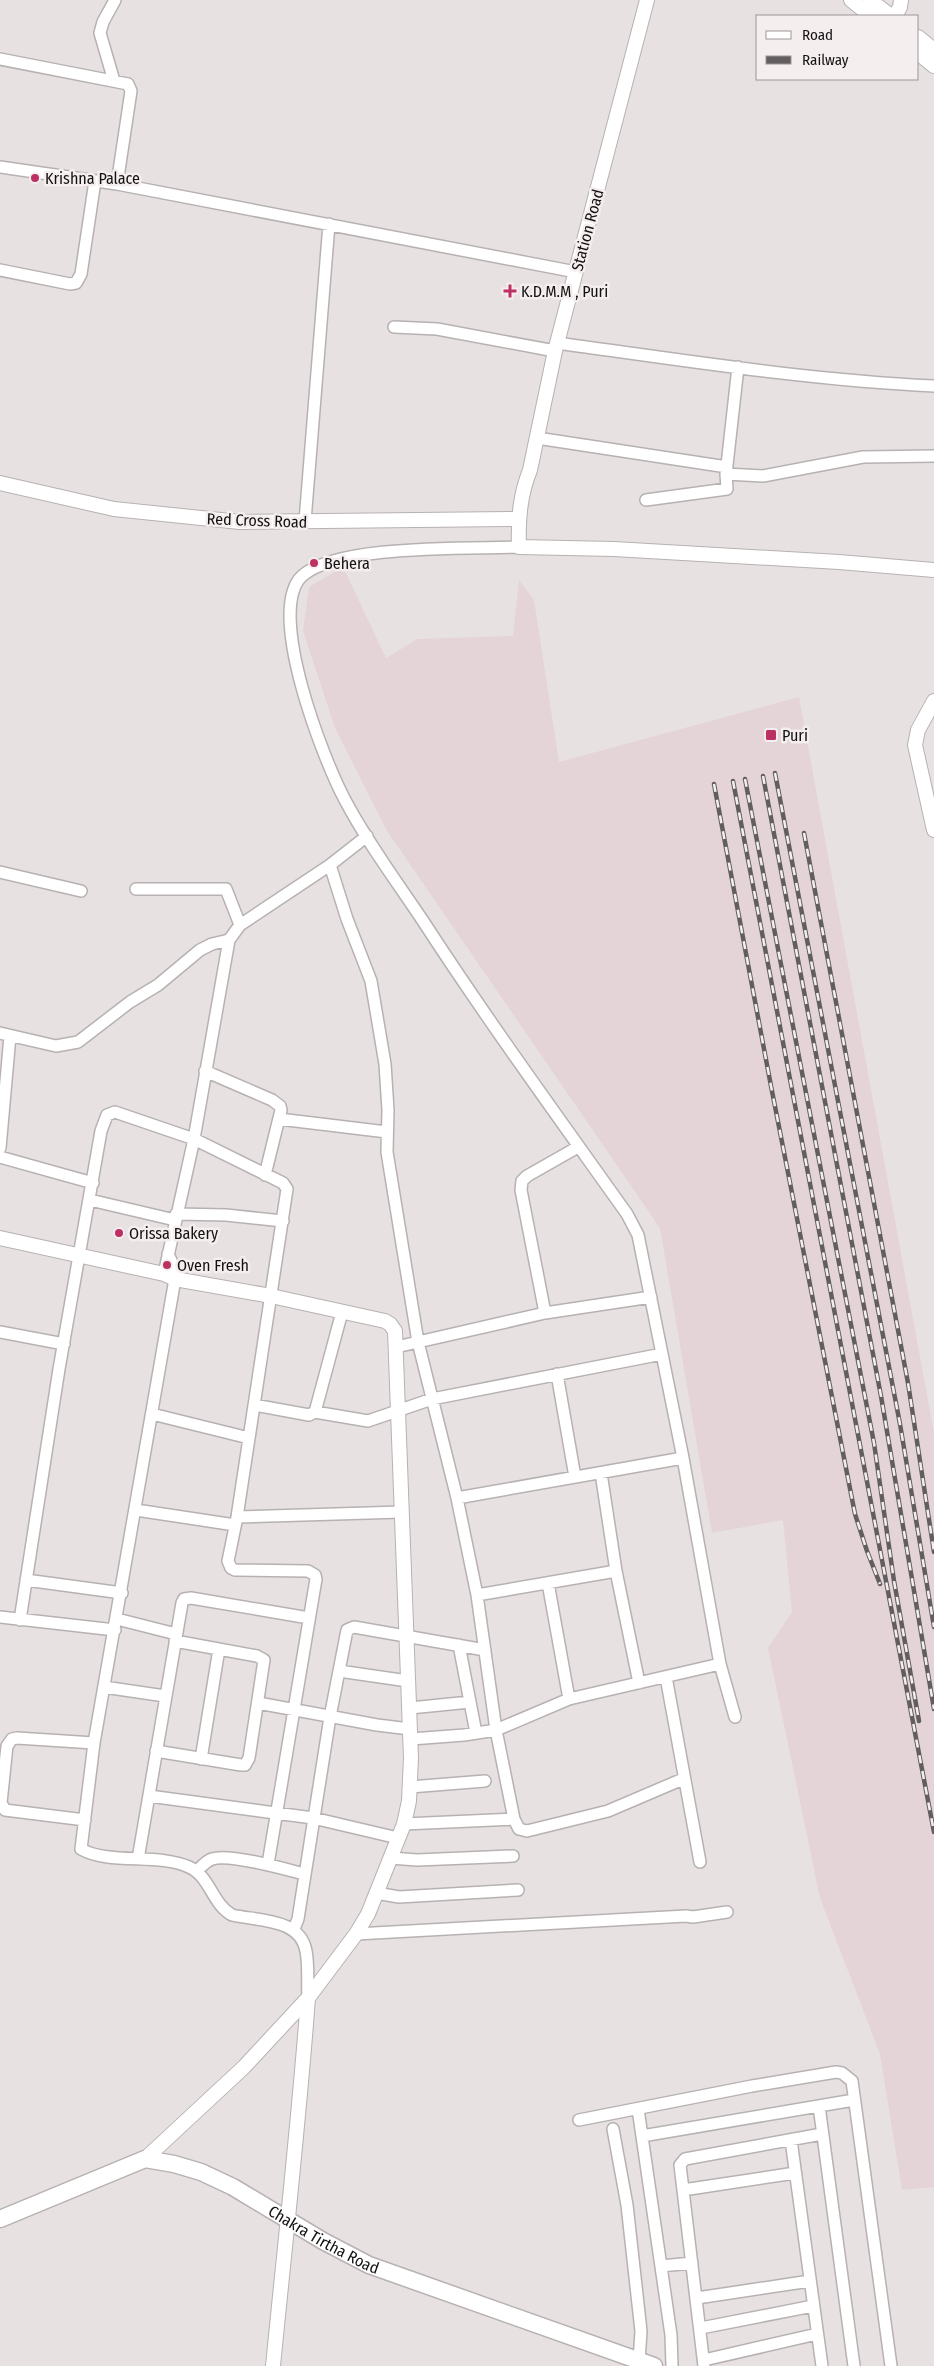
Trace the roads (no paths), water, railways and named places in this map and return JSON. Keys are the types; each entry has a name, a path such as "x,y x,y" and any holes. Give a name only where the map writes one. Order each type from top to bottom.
{"highway":[{"name":"Chakra Tirtha Road","path":"145,2159 174,2164 201,2172 288,2218 323,2241 369,2265 647,2363"},
{"path":"0,2219 145,2159"}],"main road":[{"path":"572,271 639,0"},
{"name":"Station Road","path":"519,547 518,519 523,487 530,470 537,438 553,348 572,271 647,0"},
{"path":"851,0 870,15"},
{"path":"870,0 892,15"},
{"path":"894,15 900,8 901,0"},
{"path":"919,38 934,50"},
{"path":"919,54 934,66"},
{"path":"523,487 522,467 553,348"},
{"name":"Red Cross Road","path":"0,483 114,509 240,522 518,519"},
{"path":"519,547 614,549 839,562 934,570"},
{"path":"934,701 918,730 915,746 934,830"},
{"path":"0,1238 173,1278 271,1296 342,1312 390,1324 395,1331 410,1708 410,1787 404,1824 376,1893 356,1934 308,1998 244,2067 145,2159"},
{"path":"273,2366 298,2128 308,1998"}],"street":[{"path":"114,81 100,33 103,22 116,0"},
{"path":"0,59 128,84 131,91 117,184"},
{"path":"0,167 117,184 572,271"},
{"path":"0,270 70,284 76,283 81,274 95,181"},
{"path":"305,521 329,224"},
{"path":"394,327 437,329 553,348 862,382 934,386"},
{"path":"646,500 727,489 727,470 738,367"},
{"path":"537,438 763,476 864,457 934,456"},
{"path":"519,547 370,553 327,562 300,577 291,595 289,615 293,649 304,697 344,799 511,1053 627,1214 638,1235 683,1458 720,1664 735,1717"},
{"path":"308,1998 306,1951 294,1929 284,1925 232,1915 225,1911 197,1871 174,1862 96,1854 80,1848 94,1743 136,1510 173,1278 168,1254 194,1139 229,940 240,925 330,865 367,836"},
{"path":"330,865 347,919 371,981 385,1064 387,1152 418,1342 457,1498 477,1595 496,1730 514,1818 519,1829 527,1831 608,1811 683,1779"},
{"path":"0,872 81,890"},
{"path":"136,889 226,889 240,925"},
{"path":"0,1148 5,1034 56,1046 78,1042 130,1002 158,985 200,950 212,944 229,940"},
{"path":"205,1071 277,1102 281,1110 266,1174"},
{"path":"20,1620 64,1344 102,1131 104,1120 111,1112 194,1139 283,1183 287,1189 236,1521 228,1561 231,1568 235,1570 308,1571 315,1575 268,1864"},
{"path":"279,1119 388,1132"},
{"path":"546,1313 521,1190 522,1181 578,1146"},
{"path":"0,1157 93,1183"},
{"path":"90,1200 175,1217 226,1216 283,1221"},
{"path":"168,1254 173,1278"},
{"path":"396,1347 546,1313 651,1297"},
{"path":"316,1412 342,1312"},
{"path":"0,1332 64,1344"},
{"path":"254,1405 309,1415 316,1412 368,1421 432,1399 662,1354"},
{"path":"557,1374 575,1477"},
{"path":"152,1414 249,1438"},
{"path":"457,1498 683,1458"},
{"path":"600,1473 616,1571 639,1683"},
{"path":"136,1510 236,1521 401,1512"},
{"path":"477,1595 616,1571"},
{"path":"26,1580 122,1592"},
{"path":"548,1583 569,1699"},
{"path":"138,1859 182,1603 187,1598 309,1618"},
{"path":"0,1617 20,1620 116,1625 257,1656 264,1660 249,1758 245,1765 156,1751"},
{"path":"294,1929 298,1919 330,1717 346,1634 350,1627 485,1650"},
{"path":"459,1645 476,1733"},
{"path":"201,1759 219,1649"},
{"path":"258,1703 410,1734 476,1733 496,1730 569,1699 720,1664"},
{"path":"339,1671 408,1681"},
{"path":"666,1677 683,1779 700,1862"},
{"path":"104,1687 165,1696"},
{"path":"410,1708 470,1702"},
{"path":"85,1820 5,1810 1,1803 7,1746 12,1739 17,1738 94,1743"},
{"path":"410,1787 485,1781"},
{"path":"149,1796 313,1818 398,1838"},
{"path":"404,1824 514,1818"},
{"path":"390,1858 416,1860 513,1856"},
{"path":"197,1871 212,1859 220,1858 268,1864 304,1874"},
{"path":"376,1893 399,1897 518,1890"},
{"path":"356,1934 693,1917 727,1912"},
{"path":"580,2120 836,2072 842,2073 852,2081 891,2366"},
{"path":"642,2136 854,2100"},
{"path":"819,2106 854,2366"},
{"path":"638,2109 671,2335 672,2366"},
{"path":"613,2129 630,2234 642,2339 647,2363"},
{"path":"817,2334 704,2363 680,2165 686,2159 822,2134"},
{"path":"791,2140 822,2366"},
{"path":"683,2190 795,2173"},
{"path":"661,2266 692,2263"},
{"path":"697,2298 810,2281"},
{"path":"701,2328 813,2306"}],"railway":[{"path":"775,773 900,1424 934,1627"},
{"path":"763,776 881,1396 934,1709"},
{"path":"745,779 874,1443 894,1581 919,1721"},
{"path":"733,781 934,1832"},
{"path":"714,784 855,1514 880,1584"},
{"path":"804,833 908,1383 934,1552"}],"place":[{"name":"Krishna Palace","path":"35,178"},
{"name":"K.D.M.M , Puri","path":"510,291"},
{"name":"Behera","path":"314,563"},
{"name":"Puri","path":"771,735"},
{"name":"Orissa Bakery","path":"119,1233"},
{"name":"Oven Fresh","path":"167,1265"}]}
